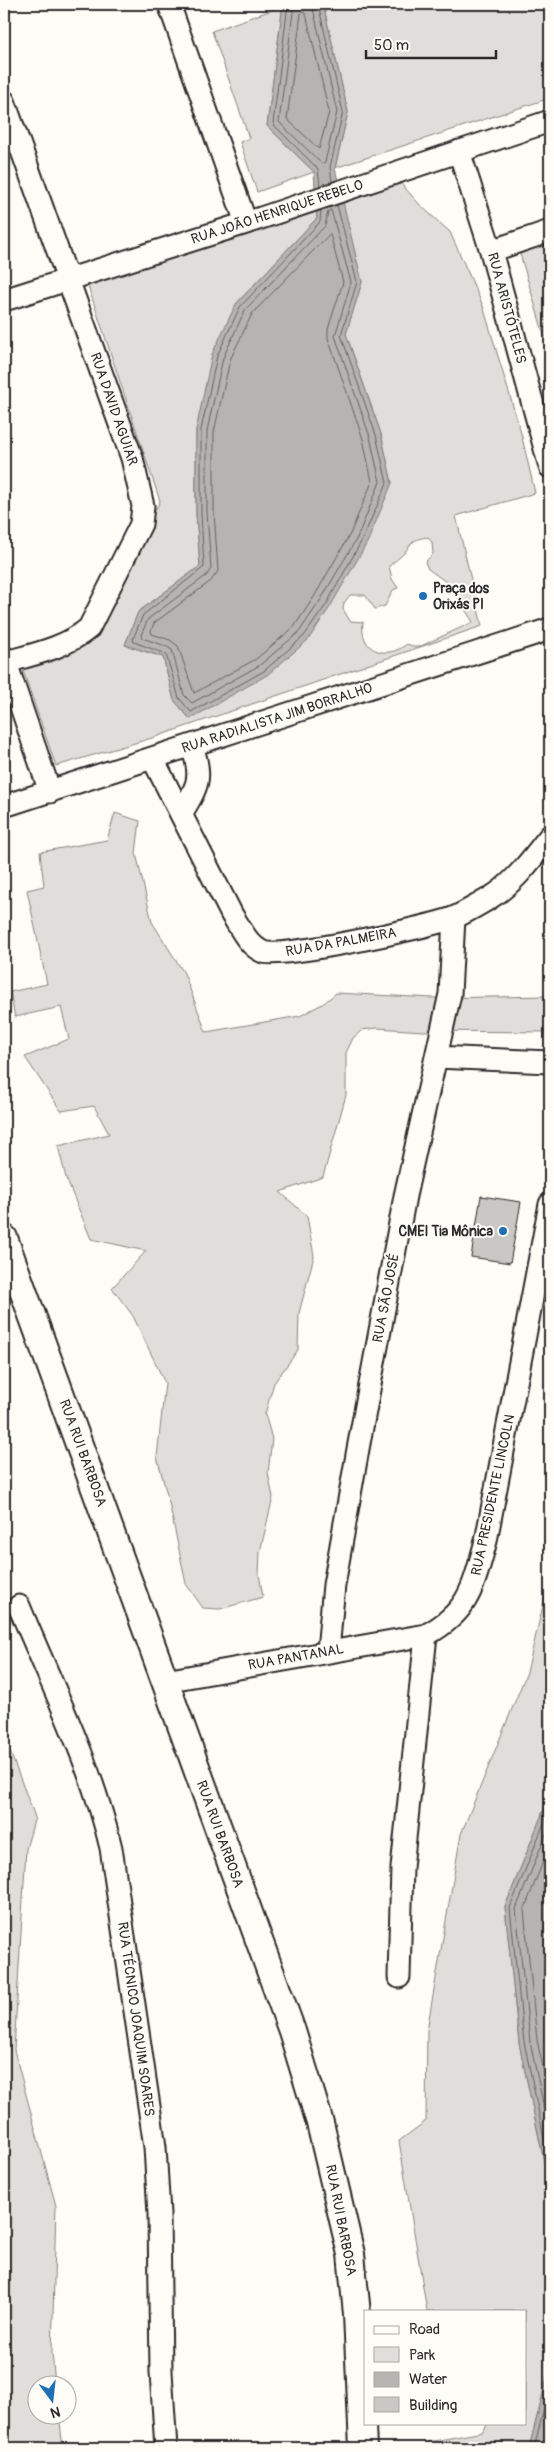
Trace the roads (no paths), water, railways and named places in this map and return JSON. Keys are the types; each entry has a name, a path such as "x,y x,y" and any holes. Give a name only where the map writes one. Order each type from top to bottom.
{"street":[{"path":"169,4 246,223"},
{"name":"RUA DAVID AGUIAR","path":"4,101 132,458 143,506 141,524 89,628 77,638 57,647 5,659"},
{"name":"RUA JOÃO HENRIQUE REBELO","path":"4,300 246,223 550,121"},
{"name":"RUA ARISTÓTELES","path":"459,151 491,251 550,467"},
{"path":"491,251 550,231"},
{"name":"RUA RADIALISTA JIM BORRALHO","path":"4,806 550,629"},
{"path":"5,659 50,792"},
{"path":"181,814 193,795 198,779 198,765 192,746"},
{"name":"RUA DA PALMEIRA","path":"153,759 232,915 246,937 264,953 282,953 308,949 421,927 454,918 491,897 515,880 550,836"},
{"name":"RUA SÃO JOSÉ","path":"328,1651 334,1585 358,1449 405,1196 450,994 454,918"},
{"path":"438,1047 550,1062"},
{"name":"RUA PRESIDENTE LINCOLN","path":"426,1635 456,1615 466,1601 486,1542 550,1204"},
{"name":"RUA RUI BARBOSA","path":"4,1238 292,2031 320,2123 351,2254 363,2448"},
{"name":"RUA TÉCNICO JOAQUIM SOARES","path":"20,1606 76,1737 104,1816 112,1855 155,2154 159,2214 161,2372 166,2448"},
{"path":"399,1977 402,1868 426,1635"},
{"name":"RUA PANTANAL","path":"165,1680 426,1635"}],"water":[{"path":"283,4 323,4 348,112 335,168 362,282 346,334 381,434 392,483 367,543 330,607 308,640 267,675 190,719 174,700 163,657 125,645 138,612 200,566 196,513 196,430 212,354 236,304 317,218 314,172 267,126"},
{"path":"550,1794 550,2190 519,2043 505,1907"},
{"path":"550,2341 550,2448 529,2448 549,2370"}],"place":[{"name":"Praça dos Orixás PI","path":"423,596"},
{"name":"CMEI Tia Mônica","path":"503,1231"}]}
